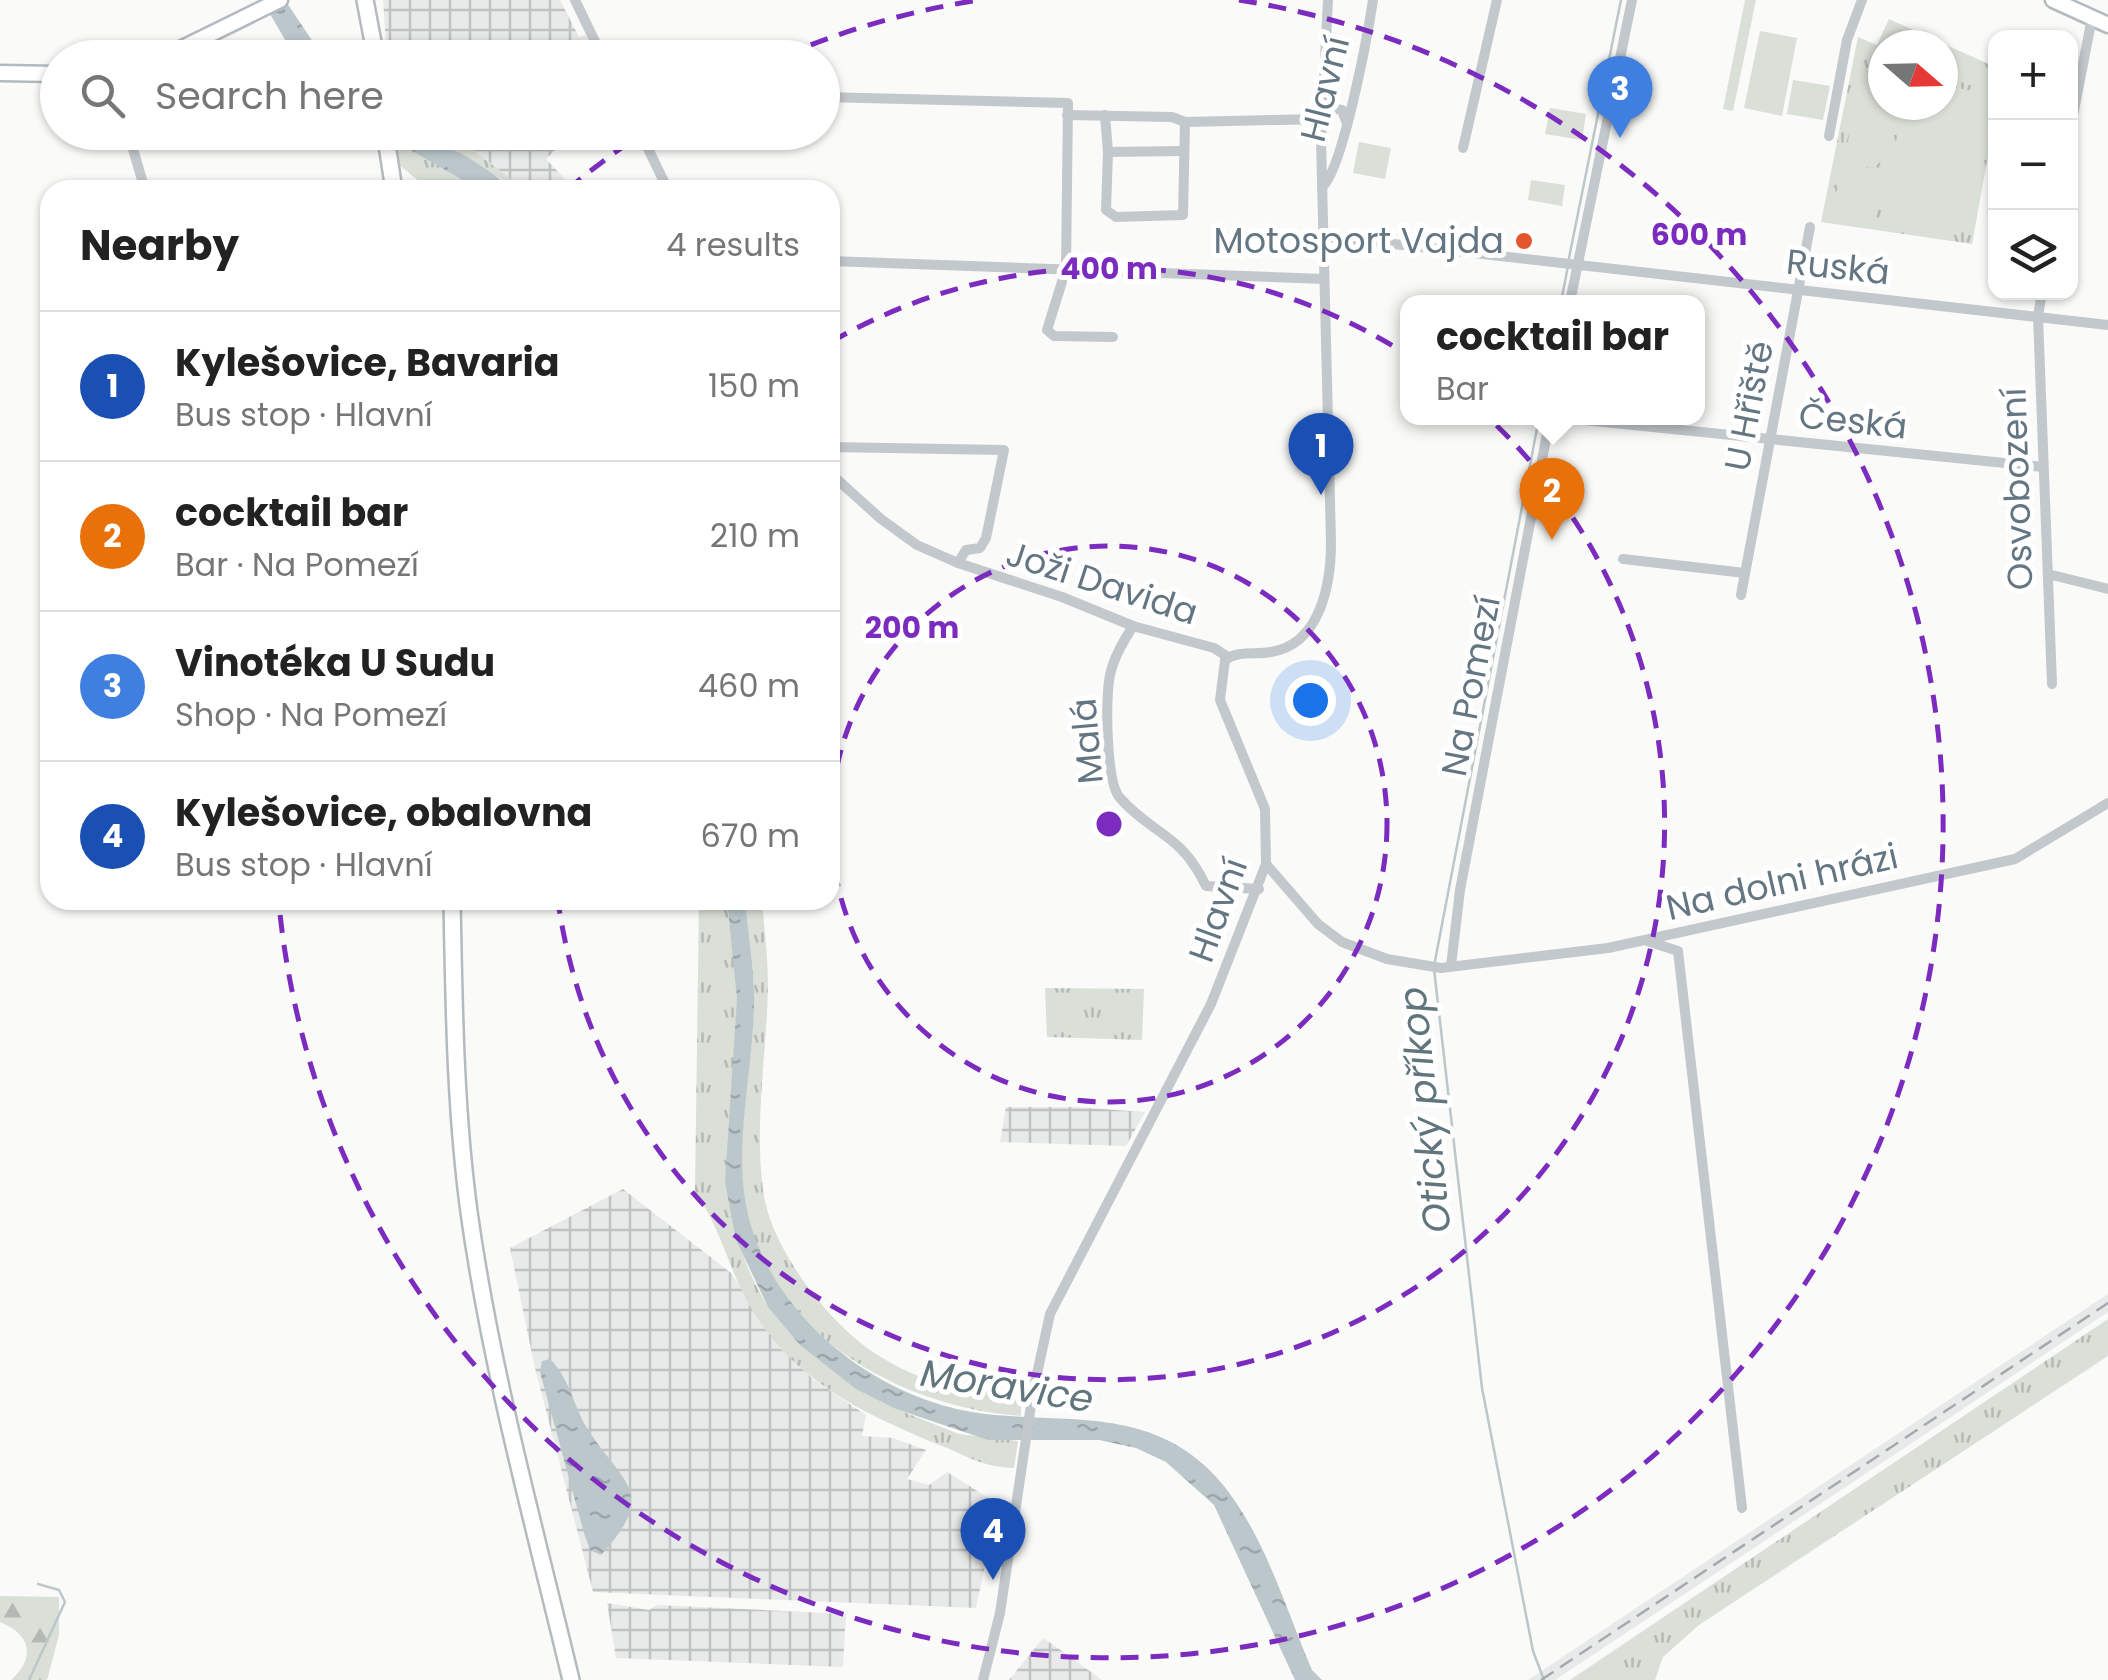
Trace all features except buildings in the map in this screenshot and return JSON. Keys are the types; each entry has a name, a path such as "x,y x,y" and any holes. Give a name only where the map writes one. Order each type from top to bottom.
{"main road":[{"path":"200,40 280,0"},
{"path":"365,0 373,40"},
{"path":"376,0 377,40"},
{"path":"2053,0 2108,25"},
{"path":"0,72 40,73"},
{"path":"388,150 392,180"},
{"path":"452,910 458,1106 469,1211 492,1345 571,1680"}],"street":[{"path":"575,0 594,40"},
{"name":"Hlavní","path":"982,1680 1000,1614 1043,1337 1064,1282 1166,1095 1228,970 1266,864 1265,809 1220,700 1220,678 1228,658 1271,652 1292,644 1315,619 1324,597 1331,542 1321,140 1328,0"},
{"name":"Hlavní","path":"1322,187 1332,175 1372,0"},
{"path":"1464,148 1497,0"},
{"path":"1570,295 1570,264 1632,0"},
{"path":"1829,136 1847,40 1862,0"},
{"path":"2072,120 2092,18"},
{"path":"840,98 1068,102 1066,270 1048,332 1054,336 1113,337"},
{"path":"1321,140 1338,138 1345,126 1342,110 1322,106"},
{"name":"Hlavní","path":"1068,115 1172,117 1185,122 1321,119"},
{"path":"1105,115 1106,210 1116,217 1184,216 1185,122"},
{"path":"133,150 141,180"},
{"path":"649,150 663,180"},
{"path":"1108,152 1182,151"},
{"name":"U Hřiště","path":"1741,596 1810,227"},
{"name":"Ruská","path":"1323,236 2108,325"},
{"path":"840,261 1324,278"},
{"name":"Osvobození","path":"2041,300 2038,316 2052,684"},
{"name":"Na Pomezí","path":"1440,967 1460,890 1549,425"},
{"name":"Česká","path":"1672,425 1771,440 2043,467"},
{"name":"Joži Davida","path":"840,447 1004,450 986,538 980,548 966,550 958,563"},
{"name":"Joži Davida","path":"840,482 881,519 918,545 1133,626 1214,648 1228,658"},
{"path":"1622,559 1746,572"},
{"path":"2048,574 2108,588"},
{"name":"Malá","path":"1133,626 1117,653 1108,690 1112,778 1118,796 1192,855 1206,886 1259,889"},
{"name":"Na dolni hrázi","path":"1440,967 1646,940 2015,859 2108,803"},
{"path":"1266,864 1334,937 1370,954 1440,967"},
{"path":"1646,940 1678,951 1742,1508"}],"shaded area":[{"path":"383,0 560,0 579,37 586,35 588,40 386,40"},
{"path":"473,150 555,150 546,159 566,180 512,180"},
{"path":"1006,1107 1145,1112 1126,1146 1000,1142"},
{"path":"623,1189 731,1273 780,1348 814,1380 866,1415 862,1436 893,1438 926,1450 907,1479 929,1485 947,1472 998,1504 976,1608 593,1592 535,1368 510,1248"},
{"path":"2108,1294 2108,1312 1912,1443 1555,1680 1528,1680"},
{"path":"607,1603 649,1610 657,1605 846,1614 843,1667 616,1658"},
{"path":"1043,1638 1065,1653 1102,1680 1009,1680"}],"green space":[{"path":"1745,0 1756,0 1733,111 1723,109"},
{"path":"1889,19 1913,30 1884,30"},
{"path":"1760,31 1797,38 1782,116 1744,108"},
{"path":"1858,37 1868,41 1868,120 1958,120 1958,50 1988,64 1988,156 1972,244 1821,222"},
{"path":"1793,80 1830,86 1823,120 1787,114"},
{"path":"1958,88 1988,94 1988,121 1967,231 1882,215 1900,120 1958,120"},
{"path":"1868,93 1868,120 1890,120 1882,161 1872,168 1854,165 1845,155 1856,101"},
{"path":"1550,108 1586,114 1582,140 1545,134"},
{"path":"1359,142 1391,148 1385,179 1353,173"},
{"path":"397,150 412,150 463,180 418,180 398,164"},
{"path":"449,150 473,150 512,180 492,174"},
{"path":"1841,168 1882,176 1873,219 1833,211"},
{"path":"1531,180 1565,185 1562,206 1528,200"},
{"path":"699,910 728,910 737,1000 729,1119 729,1193 735,1229 748,1267 768,1307 896,1409 959,1434 1018,1441 1014,1468 968,1458 888,1423 838,1396 793,1361 747,1301 695,1192"},
{"path":"746,910 763,910 768,984 761,1164 768,1212 787,1256 833,1317 875,1353 932,1381 1003,1393 1021,1405 1021,1416 971,1409 922,1395 876,1374 834,1346 798,1313 770,1272 751,1226 742,1174 752,1037 752,957"},
{"path":"1045,988 1144,989 1142,1040 1047,1037"},
{"path":"2108,1319 2108,1356 1699,1625 1663,1657 1655,1680 1570,1680"},
{"path":"0,1596 59,1597 59,1635 47,1680 11,1680 24,1663 27,1647 18,1633 0,1622"}],"water":[{"path":"262,0 285,0 312,40 285,40"},
{"path":"411,150 454,150 501,180 463,180"},
{"path":"728,910 746,910 753,1021 742,1143 746,1203 767,1265 810,1325 869,1372 937,1403 1002,1416 1122,1425 1177,1445 1223,1484 1240,1508 1268,1561 1312,1670 1322,1680 1295,1680 1214,1505 1166,1462 1136,1448 1099,1440 988,1440 896,1409 856,1389 800,1345 768,1307 736,1240 725,1182 737,998"},
{"path":"550,1359 562,1375 587,1428 629,1488 628,1516 601,1555 590,1550 584,1533 540,1372 542,1361"}],"waterway":[{"name":"Otický příkop","path":"1569,258 1621,0"},
{"name":"Otický příkop","path":"1562,295 1568,266"},
{"name":"Otický příkop","path":"1435,961 1538,425"},
{"name":"Otický příkop","path":"1434,969 1482,1388 1533,1651 1544,1680"},
{"path":"29,1680 65,1602 59,1590 38,1584"}],"railway":[{"path":"1541,1680 2108,1303"}],"place":[{"name":"Vinotéka U Sudu","path":"1620,138"},
{"name":"Motosport Vajda","path":"1524,241"},
{"name":"Kylešovice, Bavaria","path":"1321,495"},
{"name":"cocktail bar","path":"1552,540"},
{"name":"Kylešovice, obalovna","path":"993,1580"}],"water label":[{"name":"Moravice","path":"1007,1386"}]}
